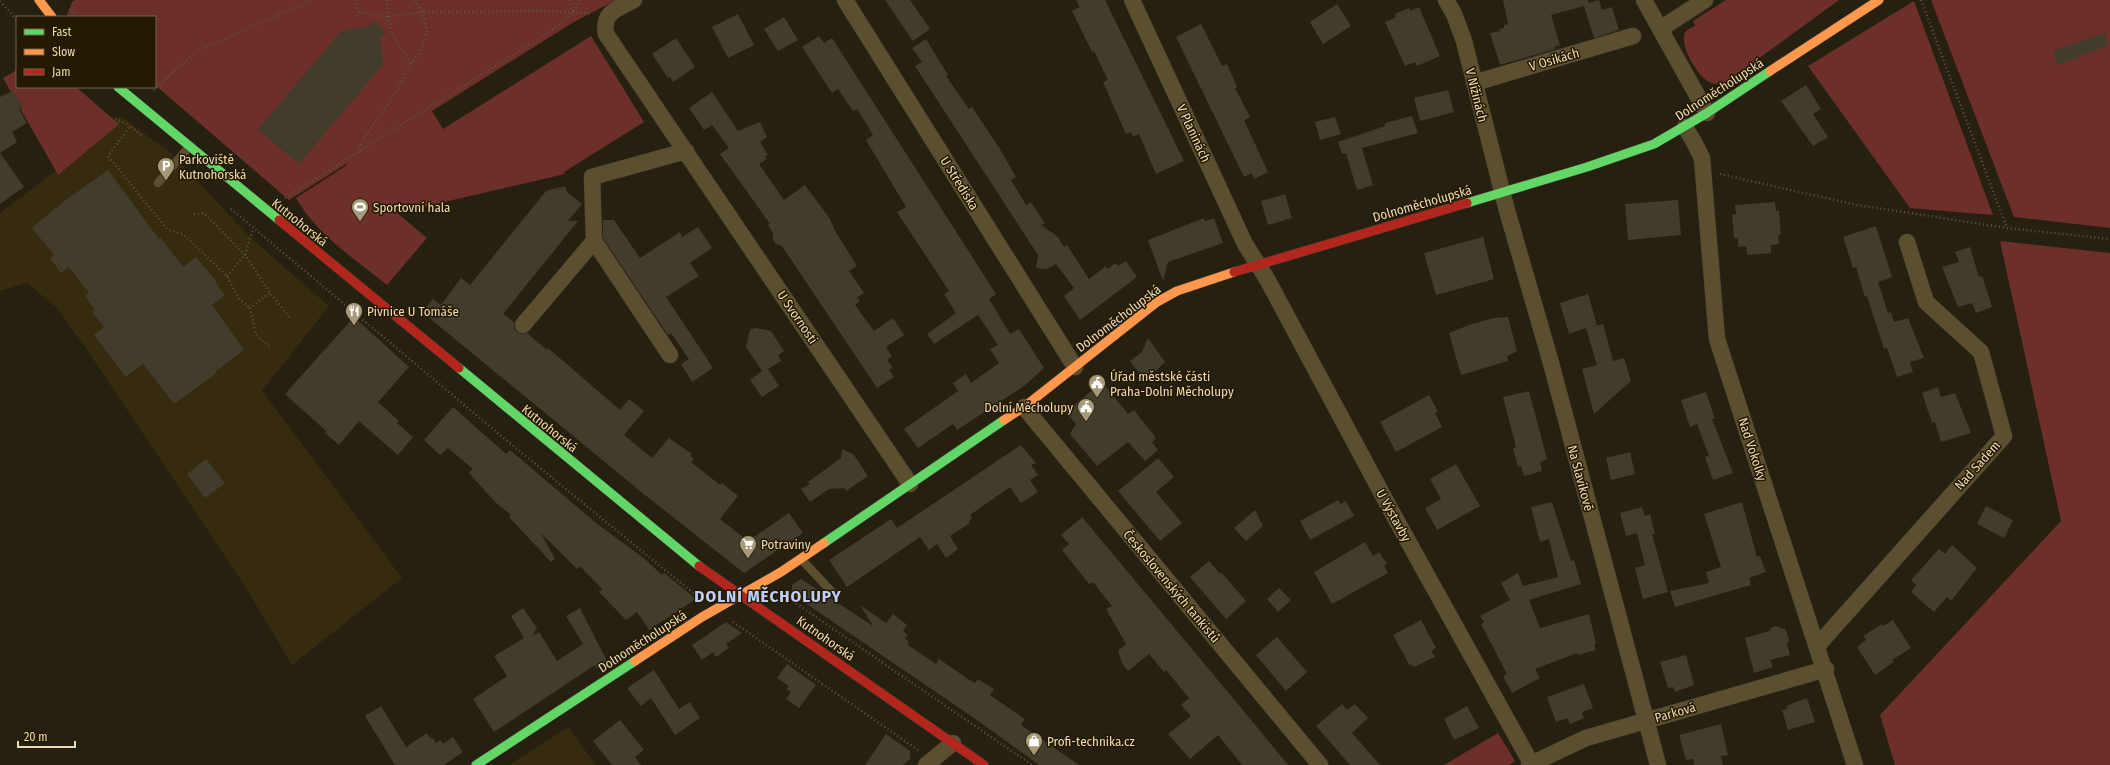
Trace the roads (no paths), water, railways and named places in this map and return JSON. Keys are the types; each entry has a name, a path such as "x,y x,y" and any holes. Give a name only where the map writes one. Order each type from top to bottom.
{"street":[{"name":"U Svornosti","path":"634,0 607,16 605,22 606,34 686,150 910,484"},
{"name":"U Střediska","path":"845,0 1075,366"},
{"name":"V Planinách","path":"1132,0 1245,244 1258,265"},
{"name":"V Nížinách","path":"1446,0 1454,14 1464,41 1503,192"},
{"path":"1644,0 1707,113"},
{"path":"1660,28 1705,0"},
{"name":"Dolnoměcholupská","path":"476,765 715,610 771,578 1024,407 1157,302 1178,292 1258,265 1622,156 1654,144 1707,113 1879,0"},
{"name":"V Osikách","path":"1474,83 1633,36"},
{"name":"Kutnohorská","path":"119,88 139,106 696,564 984,765"},
{"name":"Nad Vokolky","path":"1684,127 1702,158 1716,333 1826,669 1855,765"},
{"path":"670,355 594,241 592,177 686,150"},
{"name":"Na Slavíkově","path":"1503,192 1658,765"},
{"path":"523,325 594,241"},
{"name":"Nad Sadem","path":"1818,645 2004,436 1981,352 1926,302 1907,242"},
{"name":"U Výstavby","path":"1258,265 1530,764"},
{"name":"Československých tankistů","path":"1024,407 1320,765"},
{"name":"Parková","path":"1530,764 1586,738 1826,669"},
{"path":"929,763 953,743"}],"lane":[{"path":"158,183 189,147"},
{"path":"801,558 833,593"}],"place":[{"name":"Parkoviště Kutnohorská","path":"166,181"},
{"name":"Sportovní hala","path":"360,222"},
{"name":"Pivnice U Tomáše","path":"354,326"},
{"name":"Úřad městské části Praha-Dolní Měcholupy","path":"1097,398"},
{"name":"Dolní Měcholupy","path":"1086,422"},
{"name":"Potraviny","path":"748,559"},
{"name":"Profi-technika.cz","path":"1034,756"}],"district":[{"name":"DOLNÍ MĚCHOLUPY","path":"768,596"}]}
